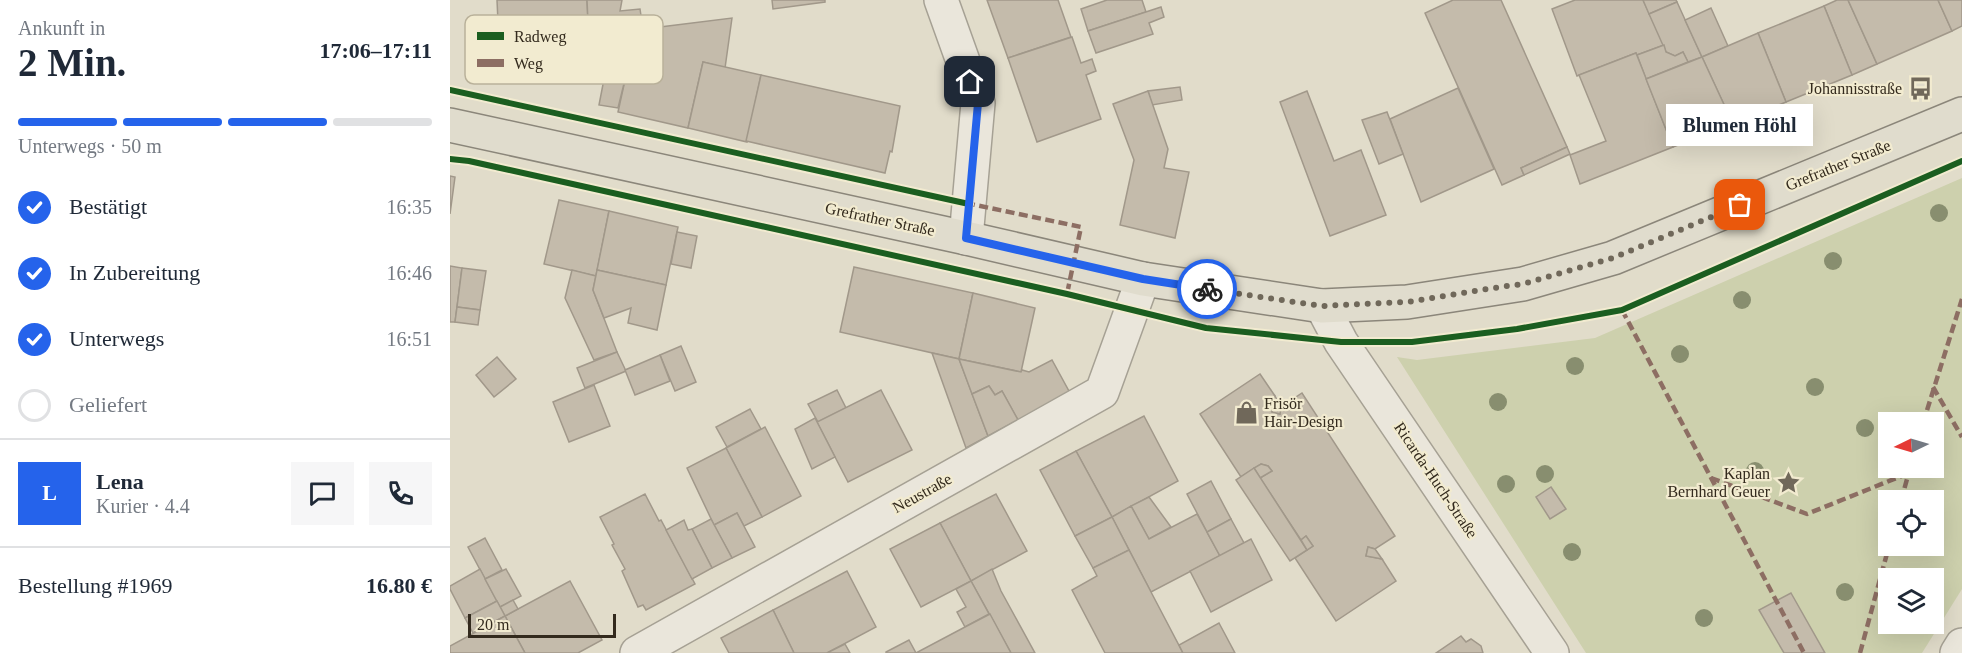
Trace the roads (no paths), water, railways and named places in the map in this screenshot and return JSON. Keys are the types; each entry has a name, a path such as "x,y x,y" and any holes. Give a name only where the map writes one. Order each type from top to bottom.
{"main road":[{"name":"Grefrather Straße","path":"450,125 1143,279 1322,306 1407,302 1523,284 1613,258 1962,114"}],"street":[{"path":"941,0 978,103 966,238"},
{"name":"Neustraße","path":"637,653 1102,392 1143,279"},
{"name":"Ricarda-Huch-Straße","path":"1322,306 1341,342 1552,653"},
{"path":"1957,653 1962,645"}],"place":[{"name":"Johannisstraße","path":"1920,88"},
{"name":"Blumen Höhl","path":"1740,205"},
{"name":"Frisör Hair-Design","path":"1246,412"},
{"name":"Kaplan Bernhard Geuer","path":"1788,482"}]}
